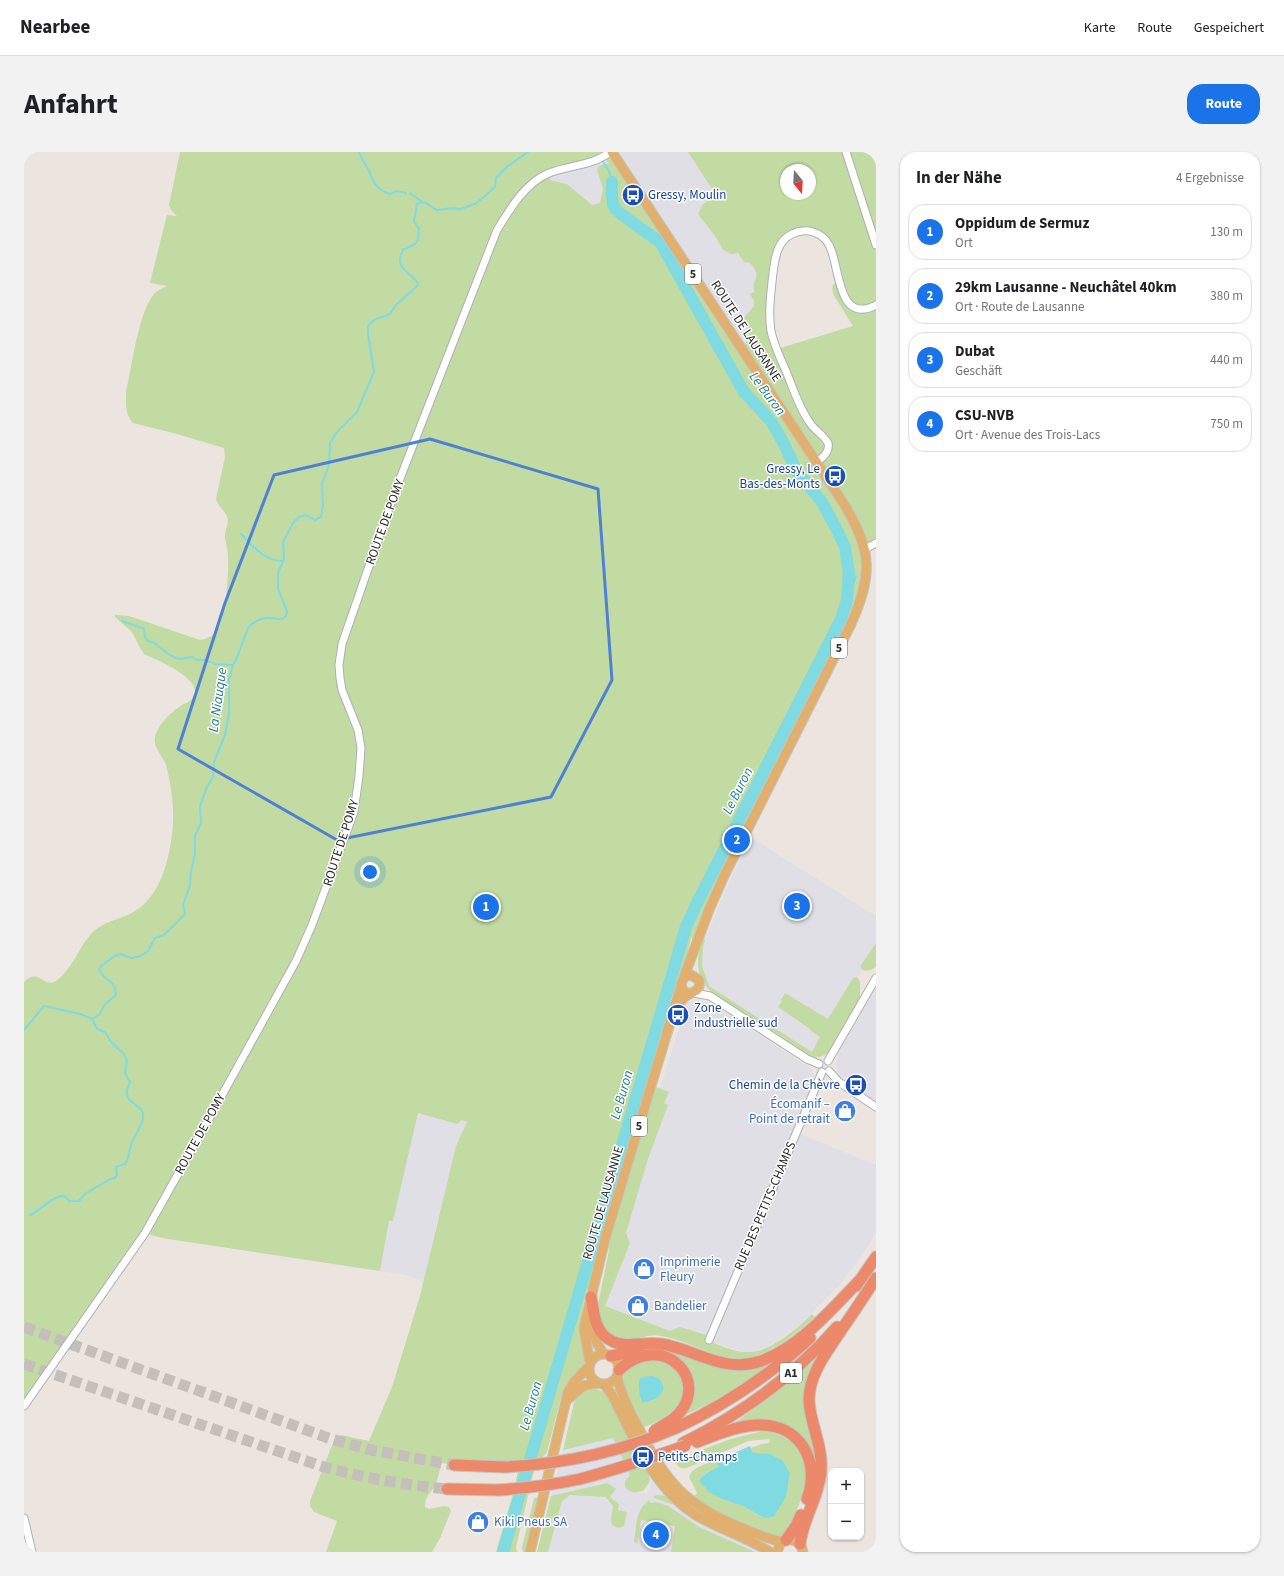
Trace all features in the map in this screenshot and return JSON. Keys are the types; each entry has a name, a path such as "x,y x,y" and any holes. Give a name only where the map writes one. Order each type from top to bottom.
{"highway":[{"name":"A1","path":"674,1424 730,1400 777,1366 823,1324 860,1281 876,1257"},
{"path":"803,1549 802,1533 817,1491 821,1472 820,1449 810,1407 811,1384 819,1365 876,1278"},
{"name":"A1","path":"684,1444 737,1413 770,1390 794,1370 836,1328 876,1278"},
{"path":"591,1297 597,1326 606,1338 622,1344 655,1343 671,1346 710,1360 726,1364 744,1365 759,1362 800,1338 860,1281"},
{"path":"608,1355 626,1353 643,1345 655,1343"},
{"path":"454,1465 504,1467 556,1462 600,1454 674,1424 683,1408 688,1390 686,1376 678,1364 664,1356 647,1355 632,1359 618,1373"},
{"path":"447,1489 499,1490 528,1488 568,1481 609,1471 684,1444 736,1428 756,1425 773,1426 782,1429 802,1444 809,1458 812,1471 809,1495 796,1526 785,1541"}],"main road":[{"name":"ROUTE DE LAUSANNE","path":"609,153 817,462 852,518 865,549 867,578 857,611 728,869 709,910 684,977"},
{"name":"ROUTE DE LAUSANNE","path":"698,940 695,966 699,981"},
{"path":"691,975 699,981 698,990 692,993 683,991 681,982 684,977 691,975"},
{"name":"ROUTE DE LAUSANNE","path":"590,1365 584,1330 588,1309 609,1226 681,986"},
{"name":"ROUTE DE LAUSANNE","path":"673,1014 679,1003 692,993"},
{"name":"ROUTE DE LAUSANNE","path":"588,1309 593,1336 596,1343 608,1355"},
{"path":"530,1552 568,1392 571,1386 596,1356 608,1355 617,1361 622,1396 643,1438 659,1467 675,1487 695,1504 714,1516 770,1539 785,1541 792,1540 803,1549"},
{"path":"590,1365 590,1375 612,1395 651,1471 668,1492 695,1514 770,1552"},
{"path":"567,1400 583,1386 611,1382 618,1373"},
{"path":"777,1552 778,1547 785,1541"}],"street":[{"path":"846,152 876,245"},
{"name":"ROUTE DE POMY","path":"24,1406 145,1233 296,961 312,925 352,817 359,776 361,748 358,730 342,690 340,678 339,665 342,644 394,494 497,230 514,204 539,179 549,173 595,161 609,153"},
{"path":"817,462 826,454 829,447 828,443 810,423 801,408 771,332 770,309 772,279 780,245 788,237 798,232 809,231 820,236 828,242 832,252 838,280 845,298 853,306 858,308 870,308 876,305"},
{"path":"865,549 876,543"},
{"path":"819,1064 823,1061 828,1061 836,1050 876,978"},
{"path":"699,981 710,996 807,1059 819,1064"},
{"path":"692,993 710,996"},
{"path":"825,1072 831,1067 828,1061"},
{"path":"819,1064 819,1069 876,1107"},
{"name":"RUE DES PETITS-CHAMPS","path":"709,1340 825,1072"},
{"path":"24,1518 32,1552"}],"highlighted area":[{"path":"430,439 598,489 612,680 551,797 337,840 178,749 225,603 274,475"}],"shaded area":[{"path":"612,152 688,152 716,195 703,204 715,236 723,250 738,253 744,262 750,263 758,275 753,287 754,306 744,318 749,337 742,349"},
{"path":"603,157 610,163 597,170 603,189 600,203 592,205 567,184 550,180 549,173"},
{"path":"750,837 876,916 876,946 812,1052 709,986 702,966 705,940"},
{"path":"876,986 876,1101 864,1094 857,1087 857,1085 840,1076 836,1068 836,1063 838,1053"},
{"path":"697,1000 713,1005 812,1069 814,1076 811,1084 819,1087 800,1134 876,1165 876,1232 861,1257 837,1288 804,1321 774,1343 752,1352 745,1352 705,1340 706,1336 670,1331 605,1306 630,1243 626,1233 648,1159 668,1105 664,1103 668,1092 660,1088 685,1011 683,1010 689,1002"},
{"path":"418,1113 457,1124 462,1120 467,1122 437,1222 425,1280 380,1271 389,1220 393,1221"},
{"path":"613,1438 630,1475 625,1481 637,1493 647,1494 654,1474 676,1500 768,1552 537,1552 563,1450"}],"green space":[{"path":"180,152 612,152 742,349 749,337 744,318 754,306 754,301 750,294 754,292 754,283 757,275 750,263 744,262 738,253 732,254 723,250 715,236 698,214 703,204 716,195 688,152 876,152 876,543 865,550 864,592 710,895 693,939 691,938 685,965 676,980 674,995 670,1001 672,1002 589,1289 587,1289 583,1308 585,1308 586,1359 563,1397 561,1397 547,1452 535,1466 516,1547 517,1552 496,1552 519,1467 454,1465 442,1463 434,1487 425,1503 425,1507 429,1509 444,1506 449,1507 451,1511 440,1538 432,1552 326,1552 337,1521 314,1512 310,1506 310,1501 335,1438 341,1435 369,1441 392,1387 420,1296 456,1146 467,1122 462,1120 457,1124 418,1113 393,1221 389,1221 380,1271 162,1238 145,1233 24,1406 24,982 29,978 34,977 38,977 52,983 56,981 67,970 89,936 94,931 102,925 130,914 140,908 155,890 165,869 168,858 173,818 168,774 166,765 155,745 156,733 165,719 182,705 189,702 195,692 193,685 178,671 144,654 132,632 115,617 115,615 129,616 200,640 208,638 217,630 224,612 228,573 228,557 225,536 228,520 226,514 216,499 225,457 224,448 133,423 130,420 126,409 126,392 136,341 144,314 148,303 154,294 167,286 150,283 167,215 177,216 171,210 169,205","holes":["603,157 609,163 599,166 597,170 603,189 600,203 592,205 567,184 550,180 549,173","809,231 829,245 838,280 832,286 833,294 853,326 777,349 773,339 772,279 784,240"]},
{"path":"703,938 705,940 702,966 709,986 760,1019 759,1022 756,1022 719,999 704,983 700,974 698,963"},
{"path":"876,943 876,967 869,970 861,969 861,965"},
{"path":"857,977 860,982 860,998 831,1050 825,1055 817,1057 806,1054 791,1046 765,1028 767,1023 812,1052 820,1037 778,1007 785,993 828,1019 853,978"},
{"path":"673,1025 675,1026 656,1087 669,1092 664,1103 668,1105 648,1159 626,1233 630,1243 605,1306 670,1331 680,1327 706,1335 705,1340 741,1352 755,1352 773,1345 791,1333 812,1314 815,1317 781,1344 757,1355 744,1358 715,1354 669,1337 657,1335 626,1341 621,1340 604,1332 597,1309 608,1256 611,1230"},
{"path":"657,1348 679,1354 771,1363 728,1392 682,1416 688,1373 639,1351"},
{"path":"819,1356 811,1376 819,1456 815,1481 793,1431 732,1425 784,1386"},
{"path":"655,1360 666,1363 679,1375 683,1391 682,1397 677,1407 670,1414 642,1428 628,1399 625,1390 624,1375 626,1370 632,1366"},
{"path":"594,1388 604,1392 608,1396 648,1470 650,1481 644,1490 633,1492 629,1491 625,1487 625,1481 630,1475 613,1438 563,1450 576,1399 582,1392"},
{"path":"763,1431 779,1435 791,1442 799,1450 804,1461 806,1472 801,1498 790,1527 785,1533 779,1536 769,1535 730,1519 693,1498 697,1493 689,1477 690,1474 696,1469 716,1461 718,1468 706,1473 699,1480 714,1494 743,1506 762,1517 786,1497 790,1474 753,1453 751,1448 769,1443 770,1439 748,1441 687,1468 679,1467 675,1460 731,1439"},
{"path":"607,1483 616,1489 610,1497 619,1504 618,1510 627,1512 624,1526 618,1528 612,1525 611,1519 613,1506 606,1497 570,1495 562,1501 548,1552 537,1552 551,1496"},
{"path":"657,1495 665,1496 766,1552 761,1552 698,1522 682,1512 672,1503 671,1504 653,1497"},
{"path":"534,1498 538,1498 525,1552 523,1552 522,1547"},
{"path":"649,1500 651,1503 656,1502 668,1506 699,1527 755,1552 671,1552 675,1526 641,1520 637,1544 634,1541 637,1518 644,1504"}],"water":[{"path":"849,574 857,576 852,591 844,589 842,575"},
{"path":"650,1376 660,1379 663,1389 660,1395 656,1398 642,1403 639,1381 640,1378"},
{"path":"750,1446 753,1453 770,1454 783,1461 790,1474 786,1497 774,1516 768,1518 762,1517 743,1506 720,1498 709,1492 699,1481 701,1477 710,1471 738,1459 718,1467 716,1461"}],"waterway":[{"path":"359,152 374,181 381,190 390,194 397,191 406,193"},
{"name":"La Niauque","path":"92,1019 99,1015 105,1004 116,995 114,985 101,973 99,969 101,966 115,956 121,954 131,958 141,956 148,951 155,938 164,935 185,914 183,905 190,885 191,871 195,854 195,836 201,823 200,806 207,787 213,777 214,762 225,735 229,714 229,680 233,665 250,626 261,619 282,619 286,615 287,611 278,589 278,573 284,559 283,542 293,523 299,517 305,515 315,520 321,517 323,505 322,484 329,465 330,443 337,432 357,412 374,372 368,326 374,320 390,314 396,305 418,285 417,281 402,268 400,263 400,257 403,250 415,244 418,240 419,229 414,221 417,204 423,202 437,210 453,208 460,209 475,204 495,187 496,178 508,166 528,152"},
{"name":"Le Buron","path":"602,160 609,171 612,182"},
{"name":"Le Buron","path":"503,1552 686,927 841,619 847,600 849,574 845,547 822,502 797,472 771,421 744,392 660,242 614,207 612,198 612,182"},
{"path":"410,193 421,201"},
{"path":"241,534 265,556 283,561"},
{"path":"122,621 144,629 145,637 148,641 154,643 176,658 180,659 192,657 197,660 205,660 215,664 233,665"},
{"path":"24,1030 44,1006 80,1014 92,1019 97,1029 105,1032 111,1042 124,1054 127,1062 125,1073 130,1082 127,1089 127,1095 128,1098 139,1107 143,1113 141,1126 132,1142 127,1160 125,1164 116,1167 117,1175 115,1178 110,1179 85,1194 79,1201 69,1201 65,1196 57,1197 30,1215"}],"tunnel":[{"path":"24,1327 331,1439 371,1450 454,1465"},
{"path":"24,1364 324,1467 385,1481 447,1489"}],"place":[{"name":"Gressy, Moulin","path":"633,195"},
{"name":"Gressy, Le Bas-des-Monts","path":"835,476"},
{"name":"29km Lausanne - Neuchâtel 40km","path":"737,840"},
{"name":"Dubat","path":"797,906"},
{"name":"Oppidum de Sermuz","path":"486,907"},
{"name":"Zone industrielle sud","path":"678,1015"},
{"name":"Chemin de la Chèvre","path":"856,1085"},
{"name":"Écomanif – Point de retrait","path":"845,1111"},
{"name":"Imprimerie Fleury","path":"644,1269"},
{"name":"Bandelier","path":"638,1306"},
{"name":"Petits-Champs","path":"643,1457"},
{"name":"Kiki Pneus SA","path":"478,1522"},
{"name":"CSU-NVB","path":"656,1535"}]}
